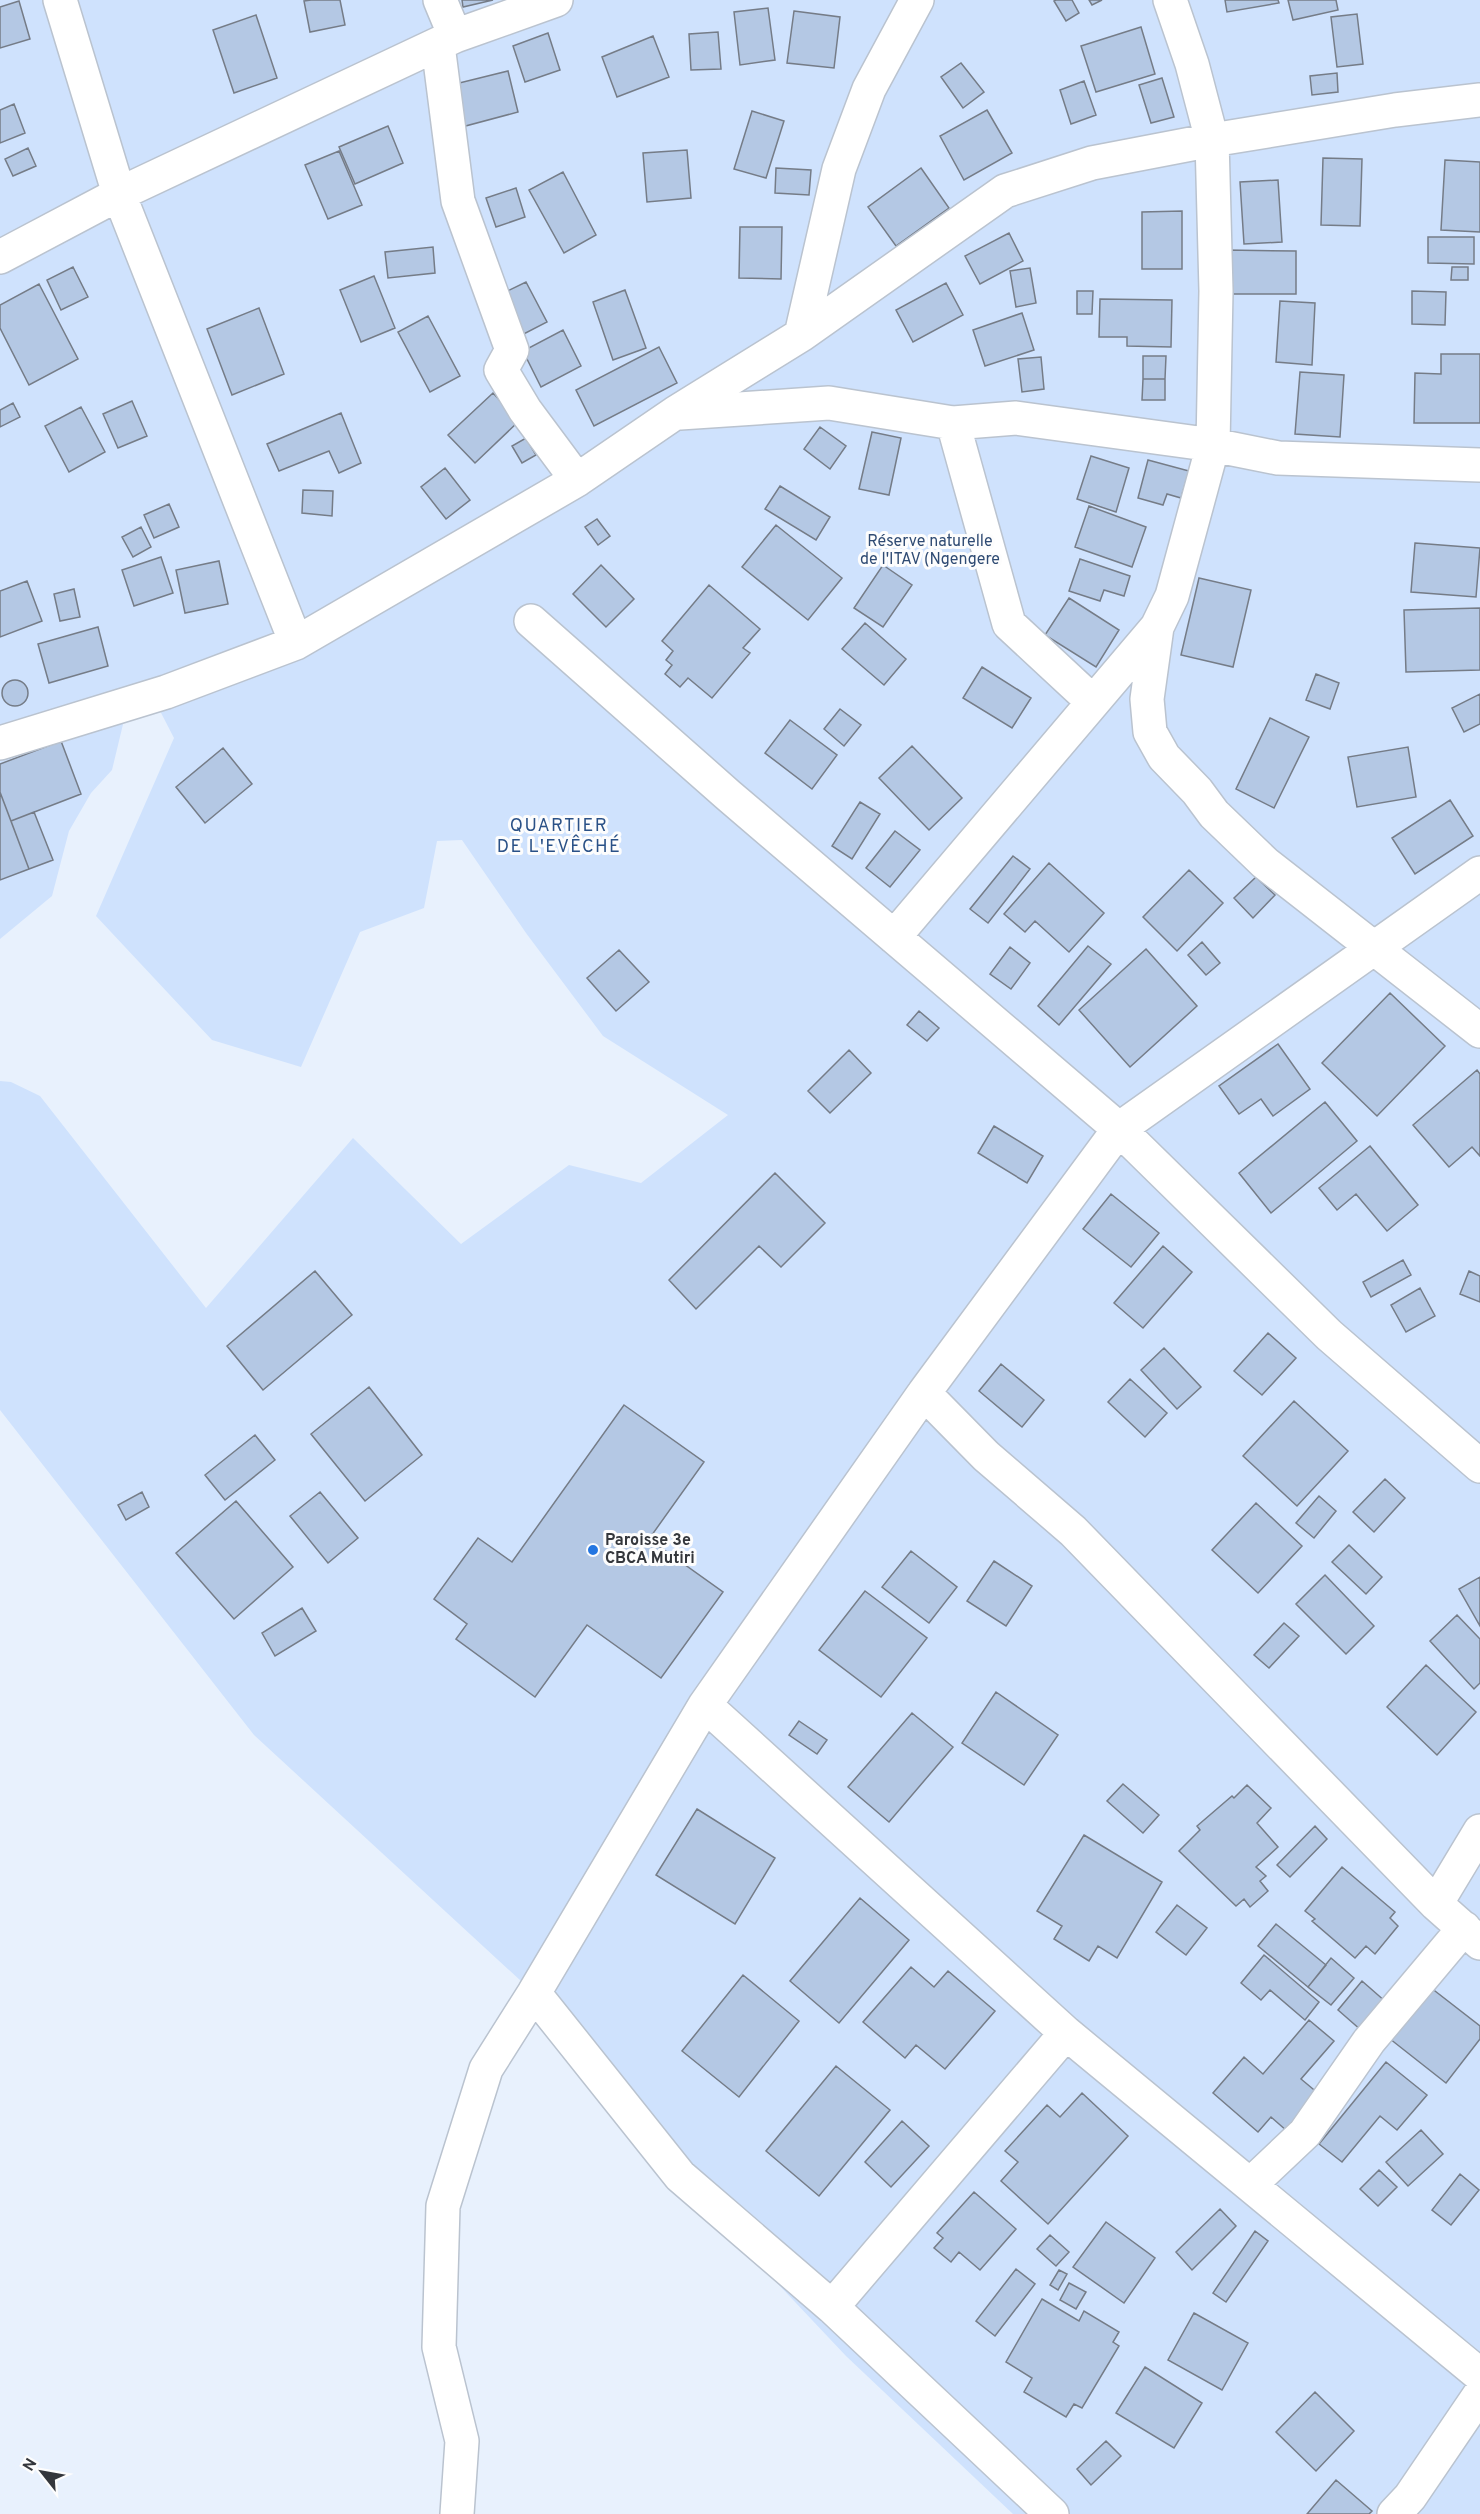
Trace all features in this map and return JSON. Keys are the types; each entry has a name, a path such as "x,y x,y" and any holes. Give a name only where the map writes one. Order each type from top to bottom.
{"street":[{"path":"60,0 119,194 296,643"},
{"path":"440,0 447,41 458,201 512,350 501,370 525,410 577,480"},
{"path":"0,257 119,194 447,41 556,0"},
{"path":"801,335 839,169 869,89 917,0"},
{"path":"894,937 1157,627 1172,596 1213,445 1216,291 1212,140 1192,64 1170,0"},
{"path":"0,743 166,692 296,643 577,480 675,413 801,335 1005,191 1092,163 1212,140 1395,110 1480,100"},
{"path":"675,413 829,403 953,423 1016,418 1213,445 1278,458 1480,465"},
{"path":"953,423 1009,624 1093,702"},
{"path":"531,621 728,795 1119,1129 1329,1335 1480,1466"},
{"path":"1157,627 1147,699 1150,732 1164,758 1197,791 1214,814 1265,864 1480,1031"},
{"path":"457,2514 462,2441 439,2347 443,2206 486,2069 534,1993 705,1706 924,1393 1119,1129 1480,873"},
{"path":"924,1393 986,1456 1073,1531 1436,1904 1472,1936 1369,2042 1305,2133 1251,2184"},
{"path":"705,1706 1066,2033 1480,2374"},
{"path":"1436,1904 1480,1831"},
{"path":"534,1993 680,2176 832,2307 1052,2514"},
{"path":"832,2307 1066,2033"},
{"path":"1394,2514 1410,2497 1480,2394"}],"green space":[{"name":"Réserve naturelle de l'ITAV (Ngengere","path":"0,0 1480,0 1480,2514 1013,2514 846,2356 575,2069 534,1993 254,1735 0,1410 0,1081 11,1082 40,1096 206,1308 353,1138 461,1244 569,1165 641,1183 728,1115 603,1036 526,933 462,840 437,841 424,908 360,932 301,1067 212,1040 96,916 174,738 158,707 125,716 112,770 91,793 69,831 52,896 0,939"}],"building":[{"path":"340,0 345,25 310,32 304,1"},
{"path":"462,0 493,0 463,7"},
{"path":"1072,0 1079,13 1066,21 1054,1"},
{"path":"1089,0 1102,0 1092,5"},
{"path":"1225,0 1278,0 1279,3 1227,12"},
{"path":"1288,0 1336,0 1338,10 1293,20"},
{"path":"19,1 30,39 0,48 0,7"},
{"path":"768,8 775,60 740,65 734,12"},
{"path":"794,11 840,17 834,68 787,63"},
{"path":"1357,14 1363,64 1337,67 1331,17"},
{"path":"256,15 277,78 234,93 213,30"},
{"path":"1141,27 1155,74 1096,92 1081,46"},
{"path":"718,32 721,69 691,70 689,34"},
{"path":"548,33 560,70 525,82 513,46"},
{"path":"653,36 669,77 617,97 602,57"},
{"path":"961,63 984,92 963,108 941,77"},
{"path":"508,71 518,112 458,128 447,86"},
{"path":"1337,73 1338,92 1312,95 1310,76"},
{"path":"1162,78 1174,117 1151,123 1139,85"},
{"path":"1084,81 1096,115 1071,124 1060,90"},
{"path":"14,104 25,133 0,143 0,110"},
{"path":"987,110 1012,153 964,180 940,136"},
{"path":"752,111 784,121 766,178 734,169"},
{"path":"388,126 403,163 355,184 339,147"},
{"path":"28,148 36,166 13,176 5,159"},
{"path":"687,150 691,198 647,202 643,153"},
{"path":"339,151 362,205 328,219 305,165"},
{"path":"1323,158 1362,159 1360,226 1321,225"},
{"path":"1445,160 1480,162 1480,232 1441,230"},
{"path":"776,168 811,170 809,195 775,193"},
{"path":"921,168 949,208 896,246 868,207"},
{"path":"563,172 596,235 564,253 529,190"},
{"path":"1278,180 1282,242 1244,244 1240,182"},
{"path":"516,188 525,217 496,227 486,198"},
{"path":"1182,211 1182,269 1142,269 1142,212"},
{"path":"740,227 782,227 781,279 739,278"},
{"path":"1009,233 1023,261 980,284 965,256"},
{"path":"1428,237 1474,237 1474,264 1428,263"},
{"path":"433,247 435,273 388,278 385,252"},
{"path":"1226,250 1296,251 1296,294 1226,294"},
{"path":"73,267 88,297 61,310 47,280"},
{"path":"1452,267 1468,267 1468,280 1451,280"},
{"path":"1030,268 1036,303 1016,307 1010,271"},
{"path":"374,276 395,328 361,342 340,290"},
{"path":"526,282 547,322 516,338 495,297"},
{"path":"946,283 963,315 913,342 896,310"},
{"path":"39,284 78,359 29,385 0,328 0,305"},
{"path":"625,290 646,348 613,360 593,302"},
{"path":"1077,291 1093,291 1092,314 1077,314"},
{"path":"1412,291 1446,292 1445,325 1412,324"},
{"path":"1100,299 1172,300 1171,347 1127,346 1127,337 1099,337"},
{"path":"1280,301 1315,303 1312,365 1276,362"},
{"path":"259,308 284,374 232,395 207,329"},
{"path":"1022,313 1034,350 985,366 973,330"},
{"path":"428,316 460,376 430,392 398,332"},
{"path":"563,330 581,366 541,387 523,351"},
{"path":"659,347 677,383 594,426 576,390"},
{"path":"1441,354 1480,354 1480,423 1414,423 1415,373 1441,374"},
{"path":"1143,356 1166,356 1165,379 1143,379"},
{"path":"1041,357 1044,389 1022,392 1018,359"},
{"path":"1300,372 1344,375 1340,437 1295,434"},
{"path":"1143,379 1165,379 1165,400 1142,400"},
{"path":"493,393 519,421 475,463 448,435"},
{"path":"132,401 147,436 118,448 103,414"},
{"path":"13,403 20,417 0,427 0,410"},
{"path":"81,407 105,452 69,472 45,426"},
{"path":"341,413 361,463 339,473 329,451 279,471 267,444"},
{"path":"820,427 846,446 830,469 804,449"},
{"path":"872,432 901,438 889,495 859,489"},
{"path":"526,438 536,455 522,463 512,446"},
{"path":"1091,456 1129,468 1116,512 1077,499"},
{"path":"1148,460 1189,471 1181,498 1167,494 1163,505 1138,498"},
{"path":"445,468 470,500 446,519 421,487"},
{"path":"780,486 830,517 816,540 765,509"},
{"path":"303,490 333,491 332,516 302,513"},
{"path":"169,504 179,527 154,538 144,515"},
{"path":"1089,506 1146,527 1132,567 1075,547"},
{"path":"597,519 610,536 598,545 585,527"},
{"path":"776,525 842,578 808,620 742,567"},
{"path":"141,527 151,547 133,557 122,537"},
{"path":"1415,543 1480,548 1476,597 1411,592"},
{"path":"161,557 173,593 134,606 122,570"},
{"path":"1080,559 1130,576 1124,596 1104,590 1100,601 1069,591"},
{"path":"219,561 228,604 185,613 176,570"},
{"path":"601,565 634,599 606,627 573,594"},
{"path":"883,565 912,585 883,627 854,608"},
{"path":"1199,578 1251,590 1233,667 1181,655"},
{"path":"27,581 42,621 0,637 0,591"},
{"path":"709,585 760,629 743,648 750,653 712,698 688,678 680,687 665,674 672,665 666,660 673,651 662,641"},
{"path":"74,589 80,617 60,621 54,594"},
{"path":"1069,598 1119,630 1096,667 1045,635"},
{"path":"1480,608 1480,670 1406,672 1404,610"},
{"path":"865,623 906,659 884,685 842,649"},
{"path":"98,627 108,666 49,683 38,644"},
{"path":"982,667 1031,698 1012,728 963,698"},
{"path":"1316,674 1339,683 1330,709 1306,700"},
{"path":"15,680 24,684 28,693 24,702 15,706 6,702 2,693 6,684"},
{"path":"1480,694 1480,724 1464,732 1452,708"},
{"path":"840,709 861,725 844,746 824,729"},
{"path":"1270,718 1309,737 1274,808 1236,789"},
{"path":"790,720 837,755 812,789 765,753"},
{"path":"61,741 81,794 11,821 0,792 0,764"},
{"path":"912,746 962,798 929,830 879,778"},
{"path":"1408,747 1416,797 1357,807 1348,757"},
{"path":"223,748 252,784 205,823 176,787"},
{"path":"0,792 29,869 0,880"},
{"path":"1450,800 1473,836 1415,874 1392,838"},
{"path":"860,802 880,814 852,859 832,846"},
{"path":"34,812 53,860 29,869 11,821"},
{"path":"895,831 920,850 890,887 866,868"},
{"path":"1013,856 1030,869 988,923 970,909"},
{"path":"1049,863 1104,913 1069,952 1035,921 1025,932 1004,914"},
{"path":"1189,870 1223,903 1177,951 1143,917"},
{"path":"1256,877 1275,895 1253,918 1234,898"},
{"path":"1202,942 1220,963 1206,975 1188,955"},
{"path":"1088,946 1111,964 1059,1025 1038,1006"},
{"path":"1010,947 1030,963 1011,989 990,974"},
{"path":"1146,949 1197,1006 1130,1067 1079,1010"},
{"path":"619,950 649,982 616,1011 587,978"},
{"path":"1390,993 1445,1046 1377,1116 1322,1063"},
{"path":"919,1011 939,1028 927,1041 907,1025"},
{"path":"1278,1044 1310,1089 1273,1116 1261,1099 1239,1114 1219,1086"},
{"path":"849,1050 871,1073 830,1113 808,1091"},
{"path":"1477,1070 1480,1074 1480,1156 1472,1147 1449,1167 1413,1125"},
{"path":"1325,1102 1357,1141 1271,1213 1239,1173"},
{"path":"994,1126 1043,1156 1027,1183 978,1153"},
{"path":"1370,1146 1418,1205 1387,1231 1356,1194 1337,1210 1319,1188"},
{"path":"775,1173 825,1223 781,1267 759,1246 696,1309 669,1280"},
{"path":"1111,1194 1159,1233 1131,1267 1083,1229"},
{"path":"1163,1246 1192,1272 1143,1328 1114,1303"},
{"path":"1403,1260 1411,1275 1371,1297 1363,1282"},
{"path":"315,1271 352,1315 263,1390 227,1346"},
{"path":"1469,1271 1480,1276 1480,1302 1460,1294"},
{"path":"1420,1288 1435,1316 1406,1332 1391,1305"},
{"path":"1268,1333 1296,1358 1262,1395 1234,1371"},
{"path":"1164,1348 1201,1387 1177,1409 1141,1370"},
{"path":"1001,1364 1044,1400 1022,1427 979,1391"},
{"path":"1130,1379 1167,1413 1145,1437 1108,1402"},
{"path":"369,1387 422,1455 365,1501 311,1434"},
{"path":"1294,1401 1348,1451 1297,1506 1243,1456"},
{"name":"Paroisse 3e CBCA Mutiri","path":"624,1405 704,1462 649,1539 723,1592 661,1678 587,1625 535,1697 456,1639 467,1624 434,1599 478,1538 512,1562"},
{"path":"255,1435 275,1460 225,1500 205,1475"},
{"path":"1385,1479 1405,1498 1374,1532 1353,1512"},
{"path":"142,1492 149,1507 126,1520 118,1505"},
{"path":"320,1492 358,1538 328,1563 290,1516"},
{"path":"1319,1496 1336,1511 1314,1538 1296,1523"},
{"path":"236,1501 293,1567 234,1619 176,1553"},
{"path":"1256,1503 1302,1546 1258,1593 1212,1550"},
{"path":"1349,1545 1382,1577 1366,1594 1332,1562"},
{"path":"911,1551 957,1587 929,1623 882,1587"},
{"path":"994,1561 1032,1586 1006,1626 967,1601"},
{"path":"1325,1575 1374,1626 1346,1654 1296,1604"},
{"path":"1480,1577 1480,1626 1459,1589"},
{"path":"865,1591 927,1638 881,1697 819,1650"},
{"path":"302,1608 316,1631 275,1656 262,1633"},
{"path":"1457,1615 1480,1639 1480,1683 1474,1689 1430,1641"},
{"path":"1284,1623 1299,1636 1269,1668 1254,1655"},
{"path":"1426,1665 1476,1712 1437,1755 1387,1707"},
{"path":"996,1692 1058,1735 1024,1785 962,1743"},
{"path":"912,1713 953,1747 889,1822 848,1787"},
{"path":"799,1721 827,1740 817,1754 789,1735"},
{"path":"1123,1784 1159,1815 1143,1833 1107,1801"},
{"path":"1247,1785 1271,1808 1257,1823 1278,1847 1256,1867 1266,1876 1260,1881 1268,1891 1250,1907 1244,1899 1236,1906 1179,1851 1200,1830 1197,1826 1232,1796 1234,1798"},
{"path":"697,1809 775,1858 735,1924 656,1875"},
{"path":"1315,1826 1327,1839 1290,1877 1277,1865"},
{"path":"1084,1835 1162,1882 1117,1958 1098,1946 1089,1961 1054,1939 1062,1926 1037,1911"},
{"path":"1342,1867 1395,1912 1390,1918 1398,1926 1375,1954 1366,1946 1355,1958 1312,1921 1315,1919 1305,1911"},
{"path":"860,1898 909,1940 839,2023 790,1981"},
{"path":"1177,1905 1207,1928 1186,1955 1156,1932"},
{"path":"1276,1924 1326,1965 1308,1987 1258,1946"},
{"path":"1264,1955 1319,2002 1305,2020 1270,1990 1261,2000 1241,1983"},
{"path":"1331,1958 1354,1978 1331,2005 1308,1987"},
{"path":"911,1967 934,1987 948,1971 995,2011 945,2069 916,2045 905,2058 863,2022"},
{"path":"743,1975 799,2021 739,2097 682,2051"},
{"path":"1362,1981 1386,2002 1362,2031 1338,2010"},
{"path":"1426,1984 1480,2026 1480,2039 1446,2083 1385,2035"},
{"path":"1309,2020 1334,2041 1301,2079 1319,2094 1287,2131 1271,2117 1258,2132 1213,2093 1244,2057 1263,2074"},
{"path":"1386,2062 1427,2095 1397,2130 1380,2116 1342,2162 1319,2144"},
{"path":"836,2066 890,2110 819,2196 766,2151"},
{"path":"1082,2093 1128,2136 1048,2224 1001,2181 1018,2162 1005,2151 1047,2105 1060,2117"},
{"path":"902,2121 929,2146 891,2187 865,2162"},
{"path":"1421,2130 1443,2154 1408,2186 1386,2162"},
{"path":"1379,2170 1397,2187 1378,2206 1360,2189"},
{"path":"1460,2174 1479,2190 1451,2225 1432,2210"},
{"path":"974,2192 1016,2229 980,2270 959,2252 951,2262 934,2248 943,2238 937,2233"},
{"path":"1220,2209 1236,2226 1192,2270 1176,2252"},
{"path":"1106,2222 1155,2258 1124,2303 1073,2267"},
{"path":"1255,2231 1268,2241 1226,2302 1213,2293"},
{"path":"1050,2235 1069,2252 1056,2266 1037,2249"},
{"path":"1016,2269 1035,2284 995,2336 976,2321"},
{"path":"1059,2270 1067,2274 1058,2290 1050,2285"},
{"path":"1069,2283 1086,2292 1076,2309 1060,2300"},
{"path":"1042,2299 1079,2321 1084,2311 1119,2332 1113,2342 1119,2346 1082,2408 1074,2404 1066,2417 1024,2392 1032,2378 1006,2362"},
{"path":"1194,2313 1248,2343 1222,2390 1168,2360"},
{"path":"1145,2367 1202,2403 1174,2448 1116,2413"},
{"path":"1315,2392 1354,2431 1316,2471 1276,2432"},
{"path":"1106,2441 1121,2456 1091,2485 1077,2469"},
{"path":"1336,2480 1372,2511 1369,2514 1307,2514"}],"place":[{"name":"Paroisse 3e CBCA Mutiri","path":"593,1550"}],"district":[{"name":"QUARTIER DE L'EVÊCHÉ","path":"559,836"}]}
